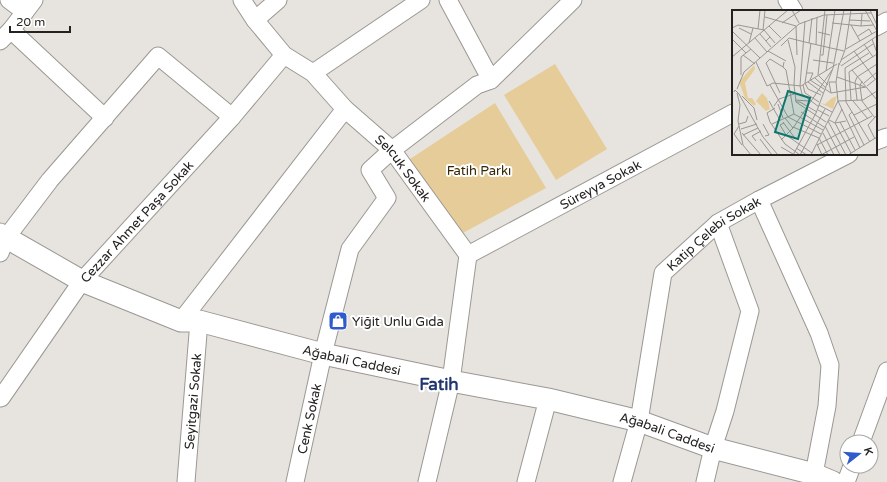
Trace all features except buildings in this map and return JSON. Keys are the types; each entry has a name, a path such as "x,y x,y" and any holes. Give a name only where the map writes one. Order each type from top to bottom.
{"street":[{"path":"10,0 30,6 6,36 105,118"},
{"name":"Selcuk Sokak","path":"242,0 255,20 284,55 313,73 346,109 392,150 468,255"},
{"path":"255,20 278,0"},
{"path":"313,73 421,0"},
{"path":"448,0 492,80"},
{"path":"392,150 477,85 492,80 572,0"},
{"path":"787,0 793,10"},
{"path":"877,26 887,21"},
{"name":"Cezzar Ahmet Paşa Sokak","path":"2,398 82,282 232,117 284,55"},
{"path":"2,242 50,180 158,56 232,117"},
{"path":"190,321 346,109"},
{"name":"Süreyya Sokak","path":"468,255 732,114"},
{"path":"877,141 887,137"},
{"name":"Cenk Sokak","path":"295,482 323,354 350,249 386,198 370,170 392,150"},
{"name":"Katip Çelebi Sokak","path":"622,482 639,421 663,273 718,223 759,200 847,155"},
{"path":"759,200 819,333 830,365 823,478"},
{"path":"704,482 713,448 726,411 750,311 718,223"},
{"name":"Ağabali Caddesi","path":"2,242 82,282 190,321 323,354 451,381 548,399 639,421 713,448 823,478"},
{"path":"427,482 451,381 468,255"},
{"name":"Seyitgazi Sokak","path":"186,482 190,321"},
{"path":"864,434 887,371"},
{"path":"526,482 548,399"}],"green space":[{"path":"555,64 607,149 556,180 504,95"},
{"name":"Fatih Parkı","path":"495,103 546,188 461,234 407,161"}],"place":[{"name":"Yiğit Unlu Gıda","path":"338,321"}],"district":[{"name":"Fatih","path":"439,384"}]}
